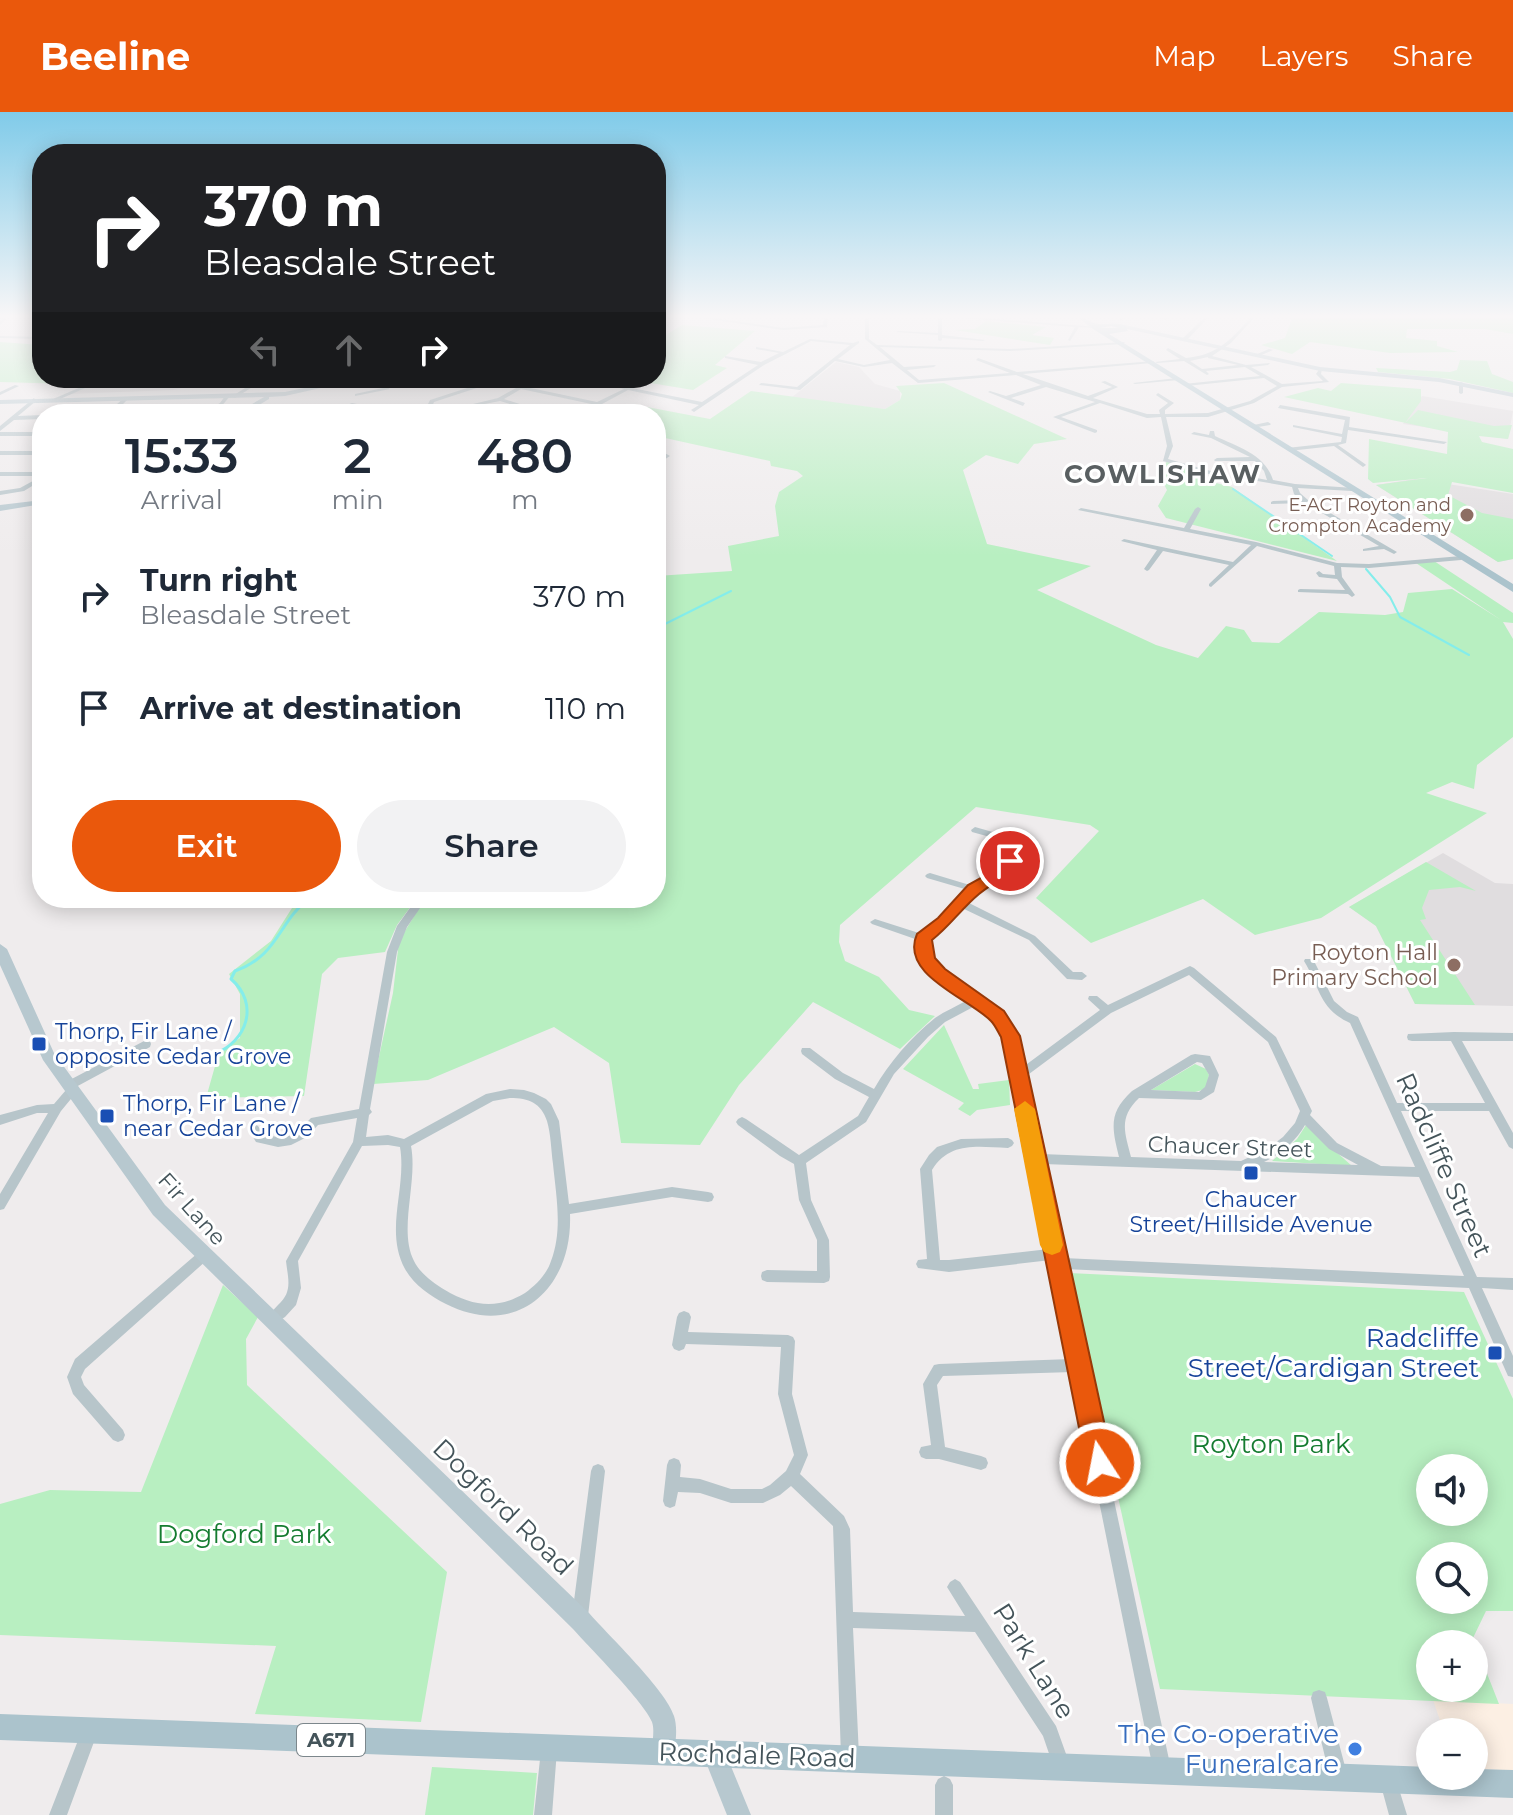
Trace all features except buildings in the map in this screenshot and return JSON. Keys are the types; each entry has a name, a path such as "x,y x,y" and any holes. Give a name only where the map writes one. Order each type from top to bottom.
{"main road":[{"path":"0,402 205,397"},
{"path":"1206,397 1513,589"},
{"path":"0,508 32,503"},
{"name":"Fir Lane","path":"0,949 48,1056 159,1210 271,1320"},
{"name":"Dogford Road","path":"271,1320 580,1620 644,1691 664,1719 663,1751"},
{"name":"Rochdale Road","path":"0,1727 1513,1784"},
{"path":"715,1755 739,1815"}],"street":[{"path":"222,404 229,397"},
{"path":"568,397 598,404 611,397"},
{"path":"670,397 703,404"},
{"path":"694,410 713,397"},
{"path":"1091,397 1138,414 1162,416 1208,415 1260,397"},
{"path":"1163,397 1171,403 1162,410 1170,446 1165,460 1216,474"},
{"path":"1006,398 1023,404"},
{"path":"120,404 125,399"},
{"path":"479,404 500,399 516,404"},
{"path":"0,431 34,400"},
{"path":"1095,431 1056,417 1101,401"},
{"path":"1280,407 1347,418 1348,428 1343,443 1289,449"},
{"path":"13,418 32,417"},
{"path":"1252,426 1268,424"},
{"path":"1295,426 1344,436"},
{"path":"1348,428 1396,432 1444,442"},
{"path":"0,431 32,433"},
{"path":"1194,434 1212,434 1235,445 1267,469 1270,480"},
{"path":"1336,446 1363,465"},
{"path":"0,453 32,453"},
{"path":"1217,460 1255,459"},
{"path":"0,474 32,479"},
{"path":"1236,476 1295,486 1352,489"},
{"path":"0,493 22,490 32,484"},
{"path":"1295,486 1297,494 1306,501 1390,550 1365,550"},
{"path":"22,490 26,504"},
{"path":"1273,503 1306,501"},
{"path":"1186,530 1198,509"},
{"path":"1081,510 1256,544 1337,565 1369,566 1461,558"},
{"path":"1304,527 1346,524"},
{"path":"1124,541 1234,564"},
{"path":"1211,585 1256,544"},
{"path":"1147,569 1161,549"},
{"path":"1291,596 1298,589 1352,594 1339,577 1337,565"},
{"path":"1311,576 1339,577"},
{"path":"923,938 974,889 996,877 1025,844 975,830"},
{"path":"930,876 974,889"},
{"path":"961,903 1032,938 1071,976 1082,976"},
{"path":"271,1320 294,1298 297,1289 292,1261 359,1142 392,952 402,926 415,908"},
{"path":"875,922 923,938"},
{"path":"923,938 926,959 939,974 997,1016 1011,1036 1054,1258 1080,1365 1163,1771"},
{"name":"Radcliffe Street","path":"1309,961 1322,979 1327,1004 1339,1015 1354,1020 1513,1371"},
{"path":"1017,1077 1107,1010 1190,970 1272,1040 1306,1111 1291,1138 1269,1156 1239,1168"},
{"path":"1093,999 1107,1010"},
{"path":"800,1161 849,1130 876,1096 890,1071 924,1034 941,1019 977,1000"},
{"path":"1454,1036 1513,1144"},
{"path":"1412,1037 1513,1037"},
{"path":"0,1205 70,1088 146,1044"},
{"path":"806,1051 839,1076 876,1096"},
{"path":"1126,1163 1118,1116 1123,1105 1136,1094 1195,1058 1206,1059 1214,1075 1210,1089 1201,1096 1136,1094"},
{"path":"359,1142 388,1140 405,1144 490,1097 505,1094 534,1097 544,1104 553,1124 565,1210 561,1261 543,1288 514,1306 475,1310 426,1286 406,1259 402,1238 410,1160 405,1144"},
{"path":"1396,1107 1492,1107"},
{"path":"0,1120 37,1109 57,1108"},
{"path":"254,1129 260,1139 281,1145 298,1141 315,1121 366,1112"},
{"path":"1304,1116 1333,1146 1380,1171"},
{"path":"742,1122 758,1130 762,1139 778,1150 800,1161"},
{"path":"1008,1143 956,1142 942,1146 932,1155 926,1169 928,1264 949,1266 1054,1258 1513,1284"},
{"name":"Chaucer Street","path":"1036,1159 1423,1172"},
{"path":"767,1276 824,1277 823,1240 805,1200 800,1161"},
{"path":"565,1210 672,1192 708,1197"},
{"path":"118,1435 78,1389 74,1377 80,1364 203,1256"},
{"path":"672,1484 700,1486 731,1496 763,1496 791,1476 801,1455 785,1394 788,1341 680,1342 684,1317"},
{"path":"981,1463 933,1452 930,1384 939,1370 1080,1365"},
{"path":"670,1501 674,1465"},
{"path":"580,1620 598,1471"},
{"path":"791,1476 839,1521 847,1620 850,1758"},
{"name":"Park Lane","path":"955,1587 1050,1732 1061,1767"},
{"path":"847,1620 979,1624"},
{"path":"1319,1698 1339,1777"},
{"path":"58,1815 90,1731"},
{"path":"543,1815 549,1747"},
{"path":"1388,1779 1398,1815"},
{"path":"944,1785 944,1815"}],"shaded area":[{"path":"900,397 900,400 885,409 791,398"},
{"path":"1421,397 1513,411 1508,439 1403,424"},
{"name":"E-ACT Royton and Crompton Academy","path":"1415,479 1513,494 1513,559 1498,562 1376,485"},
{"name":"Royton Hall Primary School","path":"1443,853 1495,883 1513,884 1513,1006 1415,1004 1376,926 1349,907"},
{"path":"1434,1702 1513,1704 1513,1771 1488,1769 1488,1718 1439,1718"}],"green space":[{"path":"742,397 799,397 885,409 901,397 976,397 1067,439 1034,444 1018,464 986,455 963,470 987,544 1091,566 1037,590 1156,645 1198,658 1226,626 1244,630 1252,642 1279,643 1319,612 1385,615 1403,612 1408,593 1452,589 1501,620 1416,563 1434,561 1513,613 1513,623 1503,622 1513,639 1513,737 1477,765 1474,789 1452,782 1426,793 1487,813 1321,918 1255,935 1203,899 1091,943 1036,898 1099,831 1090,825 976,807 840,925 839,942 845,961 879,977 909,1010 935,1016 900,1049 813,1002 739,1085 700,1145 621,1143 609,1063 554,1027 428,1080 373,1084 393,993 399,941 419,908 666,908 666,575 732,571 728,546 779,536 775,506 779,492 803,476 797,471 771,466 770,461 666,438 666,411 710,419"},
{"path":"1286,397 1421,397 1405,423"},
{"path":"1418,410 1494,426 1512,425 1508,439 1479,436 1482,442 1513,449 1513,493 1452,482 1448,495 1482,513 1513,519 1513,559 1498,562 1376,485 1427,478 1373,483 1368,479 1369,439 1447,454 1448,432 1405,423"},
{"path":"1167,461 1208,473 1204,480 1232,487 1337,561 1166,518 1158,506 1167,490 1159,475"},
{"path":"1426,862 1476,891 1460,887 1429,890 1422,908 1426,919 1420,920 1475,1005 1415,1004 1376,926 1349,907"},
{"path":"292,908 410,908 397,925 385,952 338,958 322,974 304,1096 206,1098 219,1052 240,1038 240,994 229,974 271,941"},
{"path":"944,1025 973,1089 979,1089 978,1084 1009,1080 1010,1105 977,1110 970,1116 958,1109 964,1103 903,1069"},
{"path":"1195,1064 1206,1069 1209,1075 1206,1089 1195,1092 1151,1090"},
{"path":"1306,1125 1352,1166 1272,1161 1297,1139"},
{"name":"Royton Park","path":"1069,1273 1464,1292 1513,1399 1513,1611 1488,1611 1488,1542 1416,1542 1416,1614 1485,1614 1477,1630 1416,1630 1416,1700 1160,1689"},
{"name":"Dogford Park","path":"223,1285 258,1317 246,1339 247,1385 447,1572 421,1722 255,1714 276,1646 0,1635 0,1504 50,1490 141,1492"},
{"name":"Royton Park","path":"1488,1676 1499,1704 1454,1702 1488,1702"},
{"path":"432,1767 537,1773 533,1815 425,1815"}],"waterway":[{"path":"1233,489 1332,556"},
{"path":"1366,569 1390,597 1400,617 1469,655"},
{"path":"666,624 731,591"},
{"path":"214,1054 235,1041 246,1021 245,1000 231,979 235,971 260,957 299,908"}],"slow traffic":[{"path":"1025,1109 1052,1245"}],"place":[{"name":"E-ACT Royton and Crompton Academy","path":"1467,515"},
{"name":"Royton Hall Primary School","path":"1454,965"},
{"name":"Thorp, Fir Lane / opposite Cedar Grove","path":"39,1044"},
{"name":"Thorp, Fir Lane / near Cedar Grove","path":"107,1116"},
{"name":"Chaucer Street/Hillside Avenue","path":"1251,1173"},
{"name":"Radcliffe Street/Cardigan Street","path":"1495,1353"},
{"name":"The Co-operative Funeralcare","path":"1355,1749"}],"district":[{"name":"COWLISHAW","path":"1163,474"}],"route":[{"path":"1010,861 996,877 974,889 944,922 923,938 926,959 939,974 997,1016 1011,1036 1053,1254 1100,1463"}]}
